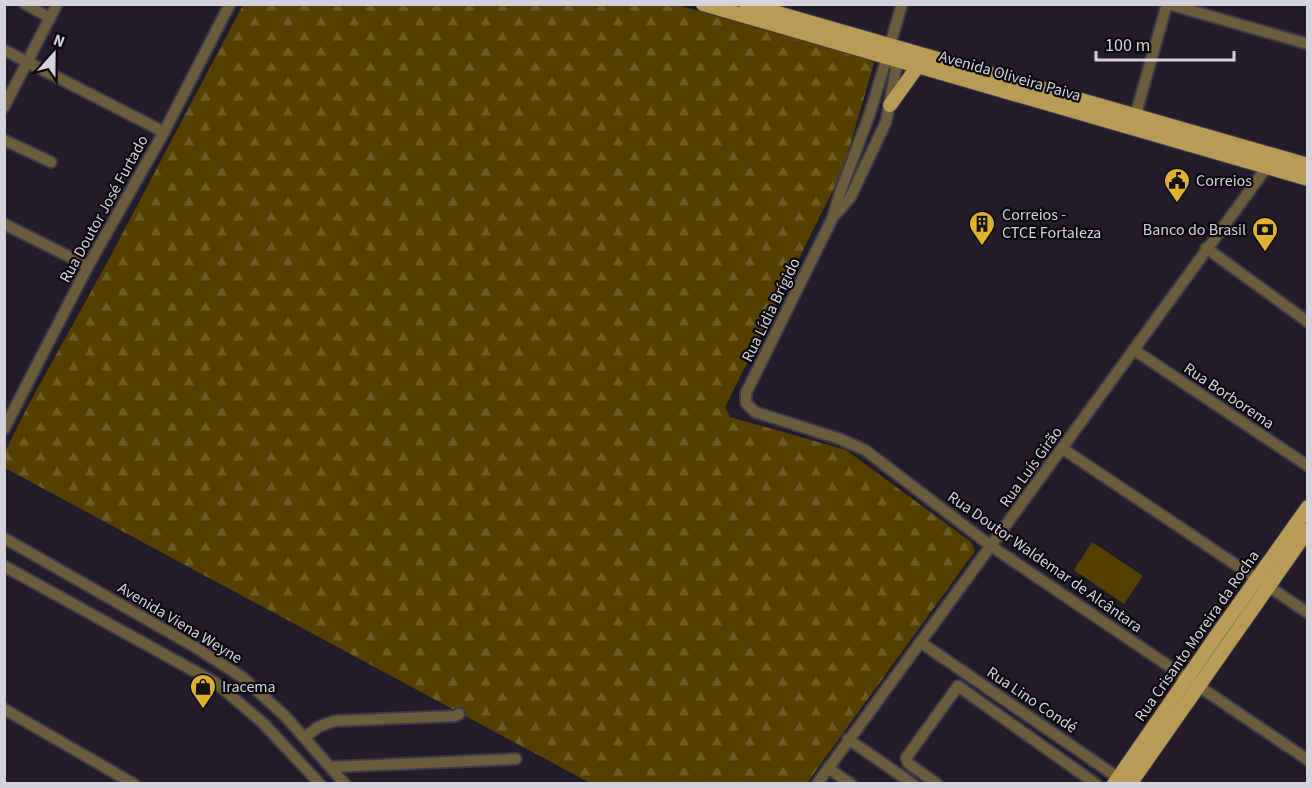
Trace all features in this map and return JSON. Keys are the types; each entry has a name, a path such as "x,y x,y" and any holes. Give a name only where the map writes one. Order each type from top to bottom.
{"main road":[{"name":"Avenida Oliveira Paiva","path":"703,4 1135,117 1308,165"},
{"name":"Avenida Oliveira Paiva","path":"746,4 918,66 1308,179"},
{"path":"890,105 918,66"},
{"name":"Rua Crisanto Moreira da Rocha","path":"1122,782 1261,584 1308,507"},
{"name":"Rua Crisanto Moreira da Rocha","path":"1261,584 1308,530"}],"street":[{"path":"25,4 50,18"},
{"path":"4,107 57,4"},
{"name":"Rua Doutor José Furtado","path":"4,429 88,266 164,132 230,4"},
{"name":"Rua Lídia Brígido","path":"755,412 746,403 746,393 832,219 890,54 902,4"},
{"path":"1135,117 1168,4 1308,44"},
{"path":"4,50 164,132"},
{"name":"Rua Lídia Brígido","path":"832,219 850,198 886,122 896,69 890,54"},
{"path":"870,113 875,123 886,122"},
{"path":"4,140 51,162"},
{"name":"Rua Luís Girão","path":"817,783 1267,166"},
{"path":"4,225 88,266"},
{"path":"1206,249 1308,322"},
{"name":"Rua Borborema","path":"1134,350 1308,466"},
{"name":"Rua Doutor Waldemar de Alcântara","path":"755,412 840,439 865,450 991,546 1308,760"},
{"path":"1062,449 1261,584 1308,613"},
{"name":"Avenida Viena Weyne","path":"4,538 242,677 297,728 345,783"},
{"name":"Avenida Viena Weyne","path":"4,566 196,671 230,693 282,741 320,783"},
{"name":"Rua Lino Condé","path":"920,642 1122,782"},
{"path":"937,783 908,763 906,758 958,686 1096,783"},
{"path":"262,722 271,718 274,705"},
{"path":"4,709 134,783"},
{"path":"305,737 318,727 334,721 459,714"},
{"path":"282,741 287,731 297,728"},
{"path":"848,740 913,783"},
{"path":"331,767 516,759"},
{"path":"828,768 851,783"}],"green space":[{"path":"243,5 677,5 871,60 874,63 843,170 725,407 730,417 846,450 971,542 975,551 807,783 590,783 5,468 4,454 29,404 109,259"},
{"path":"1092,542 1143,576 1124,604 1074,570"}],"place":[{"name":"Correios","path":"1177,204"},
{"name":"Correios - CTCE Fortaleza","path":"982,247"},
{"name":"Banco do Brasil","path":"1265,253"},
{"name":"Iracema","path":"203,710"}]}
